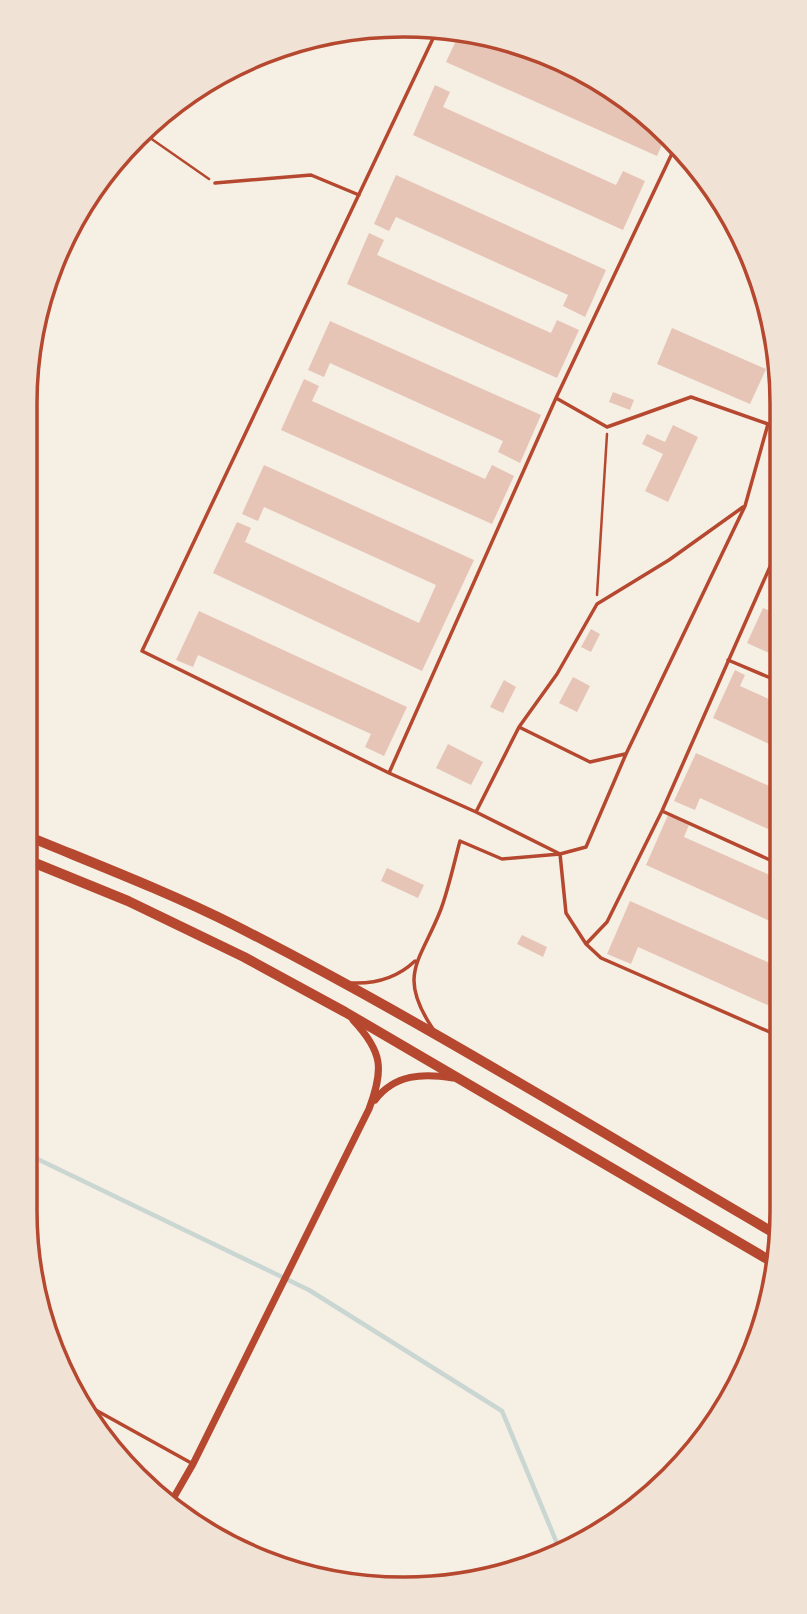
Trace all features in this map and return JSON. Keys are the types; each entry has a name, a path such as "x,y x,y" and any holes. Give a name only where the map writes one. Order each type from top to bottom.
{"main road":[{"path":"37,840 135,880 330,975 769,1230"},
{"path":"37,864 128,901 244,957 345,1012 767,1259"}],"street":[{"path":"174,1496 369,1109 378,1084 380,1069 377,1052 368,1037 345,1012"},
{"path":"369,1109 379,1094 393,1083 412,1076 429,1074 458,1078"}],"lane":[{"path":"433,39 142,651 560,854"},
{"path":"389,773 556,398 672,154"},
{"path":"215,183 311,175 360,195"},
{"path":"330,975 354,984 376,982 402,973 416,960 441,909 460,841 502,859 560,854 586,847 626,754 745,506 768,424 691,397 607,427 556,398"},
{"path":"476,812 519,727 557,674 597,604 669,559 745,506"},
{"path":"586,944 607,922 663,811 770,566"},
{"path":"728,660 770,678"},
{"path":"519,727 590,762 626,754"},
{"path":"663,811 770,860"},
{"path":"560,854 566,913 586,944 601,958 770,1032"},
{"path":"416,960 414,987 420,1010 438,1036"},
{"path":"97,1411 193,1464"}],"path":[{"path":"151,138 215,183"},
{"path":"597,604 607,427"}],"building":[{"path":"456,41 521,56 587,86 627,113 662,143 657,156 446,62"},
{"path":"435,85 450,92 443,107 616,185 623,171 645,181 623,230 413,135"},
{"path":"396,175 606,270 585,317 563,306 568,295 396,217 389,231 374,224"},
{"path":"369,233 384,240 377,255 551,333 557,320 579,330 557,378 347,284"},
{"path":"330,321 541,415 520,463 498,452 503,441 330,363 324,377 308,370"},
{"path":"672,328 766,369 750,404 657,364"},
{"path":"304,379 319,386 312,401 485,479 492,465 514,476 492,524 281,430"},
{"path":"613,392 634,400 630,410 609,402"},
{"path":"673,425 698,437 668,502 645,491 663,454 642,444 647,434 665,442"},
{"path":"264,465 474,560 422,671 213,573 237,522 251,528 245,542 419,623 436,585 264,507 258,521 242,514"},
{"path":"763,608 770,611 770,653 747,643"},
{"path":"199,611 407,707 384,756 365,747 371,734 198,655 193,667 176,660"},
{"path":"591,629 600,634 591,652 581,647"},
{"path":"735,670 745,675 740,686 770,700 770,744 713,718"},
{"path":"573,677 590,686 577,712 559,703"},
{"path":"504,680 516,687 503,713 490,707"},
{"path":"448,744 483,762 471,785 436,768"},
{"path":"696,753 770,786 770,830 700,798 695,810 674,801"},
{"path":"668,815 689,825 684,837 770,875 770,921 646,865"},
{"path":"387,868 424,885 418,898 381,881"},
{"path":"630,901 770,963 770,1006 638,947 631,964 607,954"},
{"path":"522,935 547,947 543,957 517,944"}],"waterway":[{"path":"37,1159 309,1290 502,1411 557,1543"}]}
